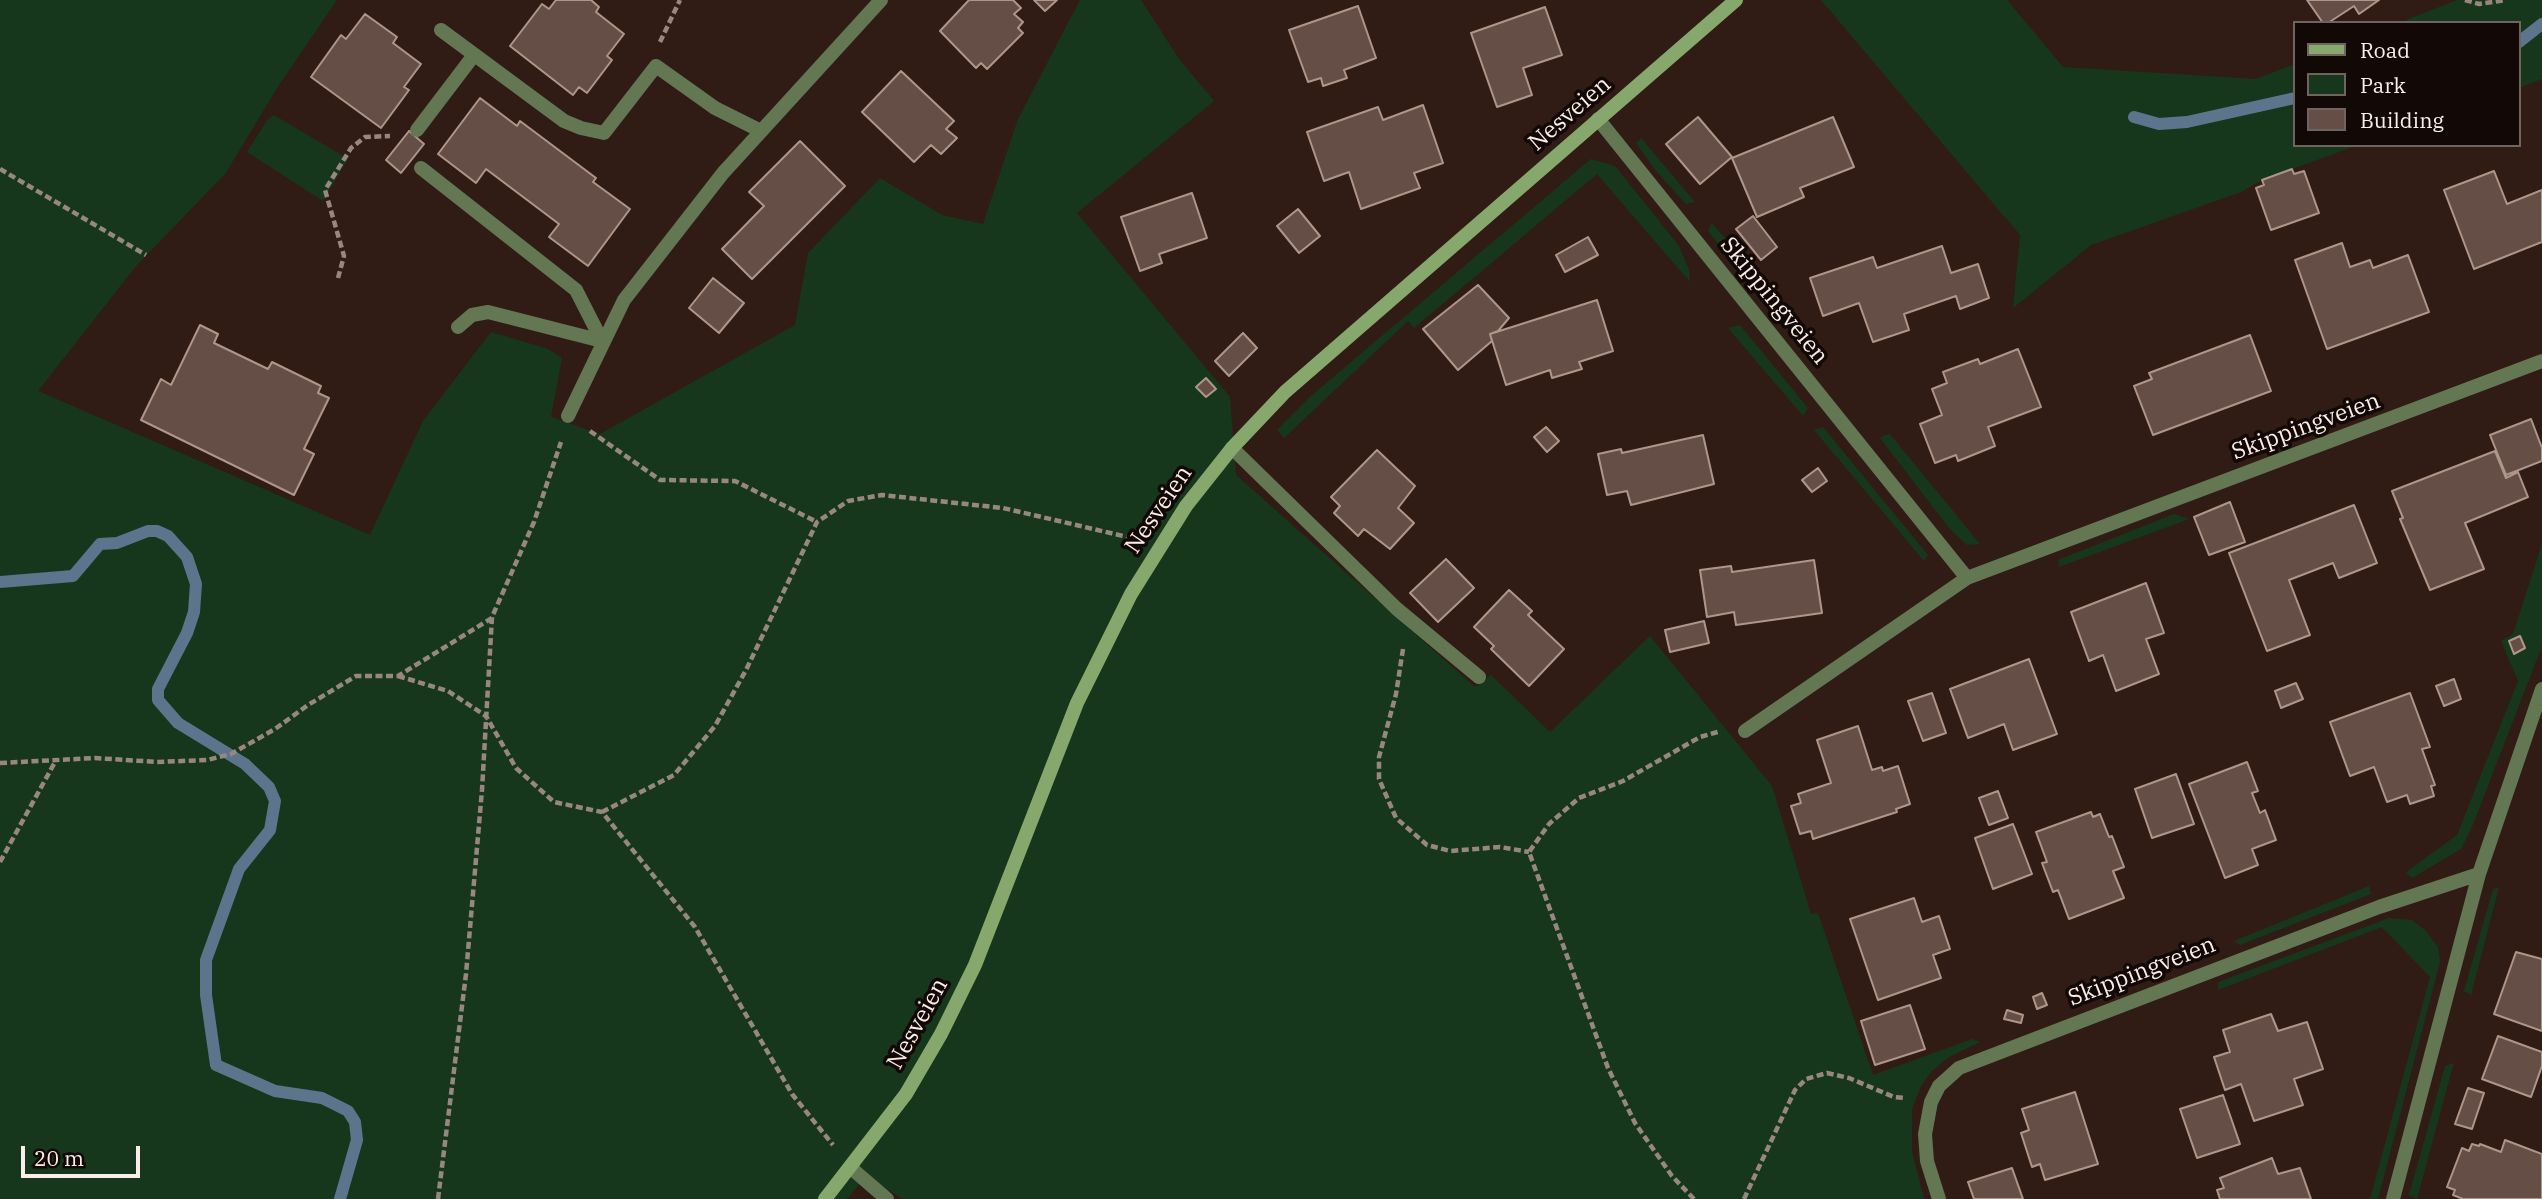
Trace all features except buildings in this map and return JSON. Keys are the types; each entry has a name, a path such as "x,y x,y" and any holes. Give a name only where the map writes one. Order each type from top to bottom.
{"main road":[{"name":"Nesveien","path":"825,1199 906,1094 975,965 1077,703 1131,594 1186,506 1232,448 1285,392 1736,0"}],"street":[{"path":"568,416 624,300 690,214 761,131 881,0"},
{"path":"441,30 564,121 604,133 656,66 712,106 761,131"},
{"path":"417,130 474,55"},
{"name":"Skippingveien","path":"1598,119 1967,578"},
{"path":"421,168 576,290 603,341"},
{"path":"458,327 472,315 488,312 603,341"},
{"name":"Skippingveien","path":"1745,731 1967,578 2542,361"},
{"path":"1232,448 1397,609 1479,677"},
{"path":"2393,1199 2479,874 2542,690"},
{"name":"Skippingveien","path":"1939,1199 1927,1161 1925,1133 1931,1102 1947,1077 1977,1059 2379,907 2479,874"},
{"path":"850,1168 887,1199"}],"path":[{"path":"656,66 655,52 680,0"},
{"path":"2465,0 2479,4 2506,0"},
{"path":"338,278 344,256 325,190 351,148 365,137 382,138 396,134 405,123 417,130"},
{"path":"0,169 146,255"},
{"path":"438,1199 466,974 492,617 534,522 568,416 660,480 735,481 817,522"},
{"path":"0,763 95,758 157,762 207,760 246,746 356,676 398,676 448,691 486,716 516,768 554,802 602,812 674,775 715,726 746,670 817,522 848,501 882,495 1003,508 1160,545"},
{"path":"1397,609 1404,653 1380,757 1379,779 1396,818 1409,833 1427,845 1438,848 1450,851 1500,846 1529,852"},
{"path":"398,676 492,617"},
{"path":"1529,852 1555,817 1579,797 1654,766 1700,737 1733,727 1745,731"},
{"path":"0,862 55,762"},
{"path":"602,812 695,927 792,1094 850,1168"},
{"path":"1529,852 1613,1079 1634,1124 1672,1176 1694,1199"},
{"path":"1744,1199 1796,1090 1806,1079 1828,1073 1850,1078 1894,1097 1931,1102"}],"green space":[{"path":"0,0 337,0 279,85 225,174 136,266 38,391 370,535 423,421 491,332 548,349 562,358 551,417 600,434 795,325 808,253 880,178 942,215 983,224 1018,119 1080,0 1141,0 1179,59 1214,101 1077,213 1230,397 1236,475 1475,687 1491,675 1550,732 1650,636 1772,786 1811,914 1818,913 1873,1075 1972,1039 1980,1042 1949,1057 1932,1071 1921,1086 1912,1109 1912,1152 1924,1199 903,1199 866,1176 847,1199 0,1199"},
{"path":"1821,0 2007,0 2063,67 2256,79 2294,64 2294,147 2353,147 2262,180 2241,192 2091,245 2013,308 2020,235"},
{"path":"2457,0 2542,0 2542,79 2521,87 2521,21 2404,21"},
{"path":"274,115 348,159 323,201 247,152 268,119"},
{"path":"1641,138 1695,202 1686,204 1656,171 1636,143"},
{"path":"1591,159 1615,166 1679,246 1689,270 1690,282 1597,174 1414,328 1408,321 1284,438 1277,430 1312,395"},
{"path":"1712,223 1819,348 1810,352 1789,332 1708,231"},
{"path":"1740,325 1808,408 1803,416 1728,328"},
{"path":"1823,427 1928,555 1924,561 1814,430"},
{"path":"1889,433 1980,544 1967,545 1949,528 1880,438"},
{"path":"2174,514 2189,519 2059,567 2058,560"},
{"path":"2542,544 2542,646 2472,827 2461,849 2412,878 2406,872 2457,835 2518,681 2501,641 2513,634"},
{"path":"2369,886 2371,894 2240,945 2234,941"},
{"path":"2499,887 2471,995 2464,991 2493,889"},
{"path":"2389,918 2412,920 2425,930 2438,947 2440,962 2378,1199 2370,1199 2430,977 2382,927 2218,990 2218,982"},
{"path":"2454,1063 2417,1199 2409,1195 2445,1066"}],"waterway":[{"path":"2521,40 2542,24"},
{"path":"2134,117 2159,124 2187,122 2294,98"},
{"path":"0,582 73,576 100,544 117,543 148,531 157,531 168,536 187,557 196,584 194,612 187,633 158,689 158,700 178,723 245,764 269,787 275,801 270,830 239,869 206,960 206,995 216,1065 275,1091 322,1098 348,1111 355,1122 357,1140 340,1199"}]}
